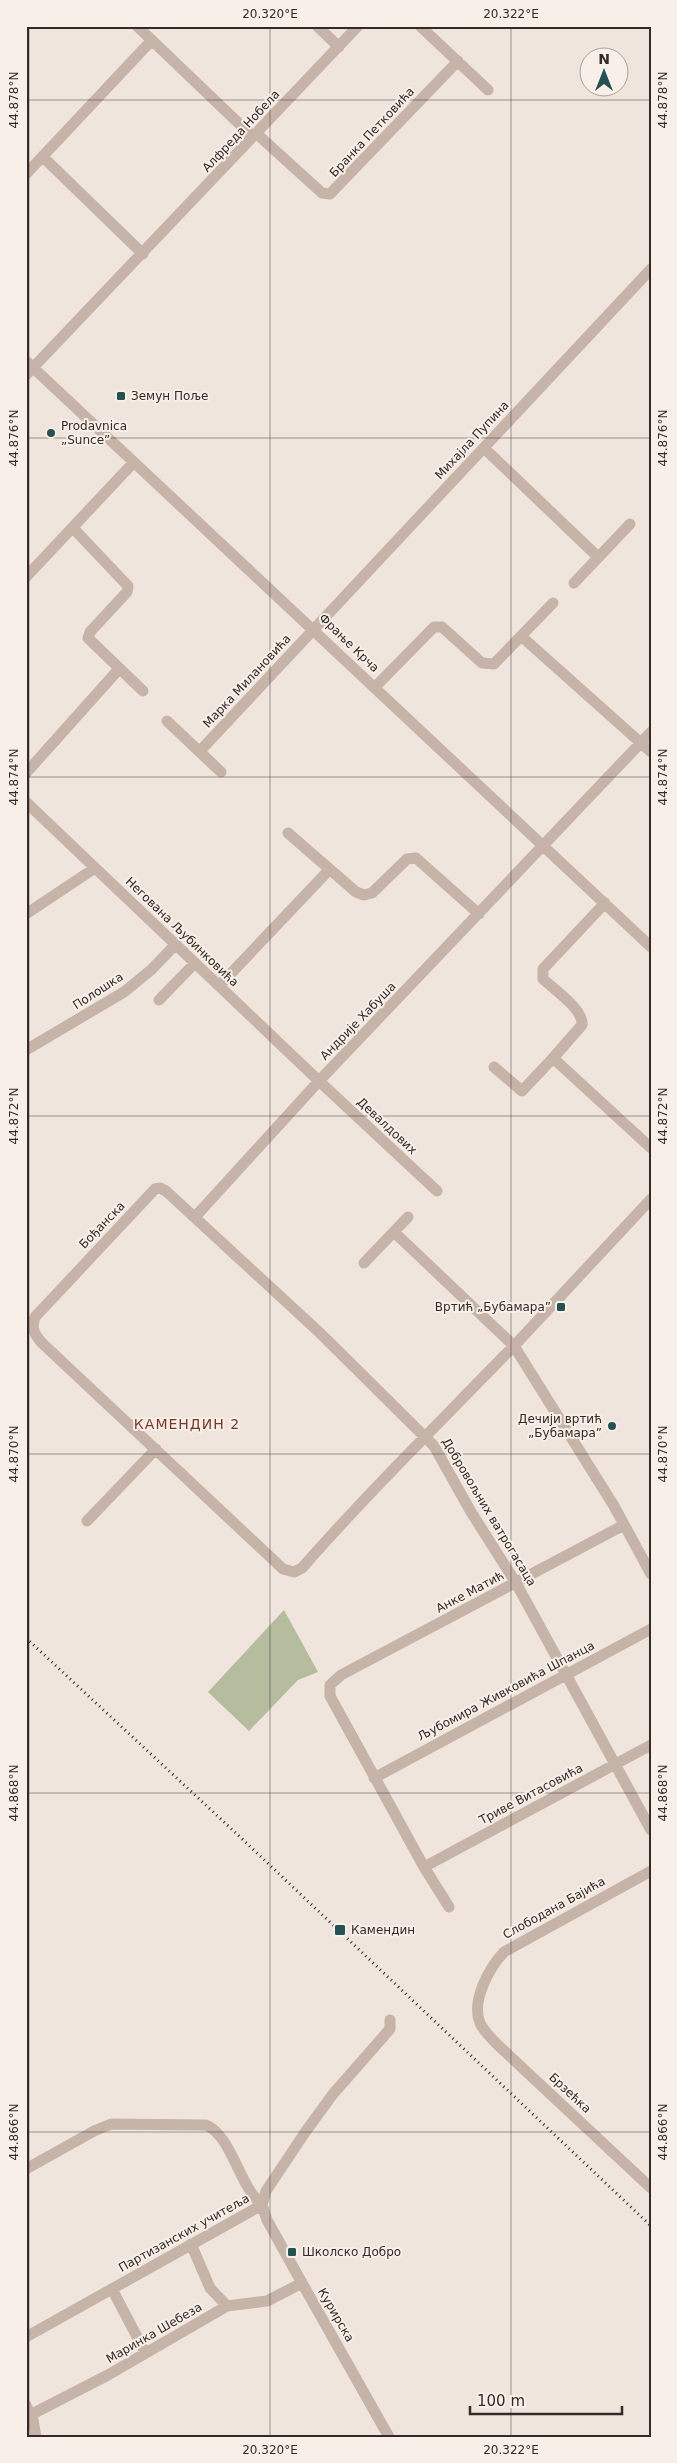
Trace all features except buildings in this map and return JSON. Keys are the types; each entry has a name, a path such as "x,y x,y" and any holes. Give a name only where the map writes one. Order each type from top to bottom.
{"street":[{"path":"137,26 255,136"},
{"path":"317,26 340,46"},
{"name":"Алфреда Нобела","path":"29,367 143,254 358,26"},
{"path":"420,26 488,90"},
{"path":"26,174 152,40"},
{"name":"Бранка Петковића","path":"255,136 322,193 330,194 458,61"},
{"path":"43,157 143,254"},
{"name":"Михајла Пупина","path":"314,630 651,269"},
{"name":"Фрање Крча","path":"29,367 134,462 651,947"},
{"path":"484,448 598,558"},
{"path":"26,577 134,462"},
{"path":"574,583 630,524"},
{"path":"73,528 128,586 127,592 88,634 90,642 143,692"},
{"path":"375,687 434,627 442,627 482,663 494,664 553,603"},
{"name":"Марка Милановића","path":"200,751 314,630"},
{"path":"521,636 651,752"},
{"path":"26,772 119,669"},
{"path":"167,721 221,772"},
{"name":"Андрије Хабуша","path":"195,1217 319,1082 651,732"},
{"name":"Негована Љубинковића","path":"26,802 319,1082"},
{"path":"288,833 356,892 368,895 407,859 416,858 479,914"},
{"path":"26,914 95,868"},
{"path":"219,986 329,870"},
{"path":"494,1067 522,1092 582,1025 583,1020 578,1011 543,979 543,969 605,903"},
{"name":"Полошка","path":"26,1050 124,992 151,970 176,945"},
{"path":"159,1000 195,963"},
{"path":"553,1058 651,1148"},
{"name":"Девалдових","path":"319,1082 437,1191"},
{"name":"Бођанска","path":"156,1449 36,1337 32,1324 35,1317 155,1189 160,1188 166,1191 195,1217"},
{"path":"87,1521 156,1449 283,1569 294,1572 302,1568 341,1522 514,1346 651,1199"},
{"name":"Добровољних ватрогасаца","path":"195,1217 320,1333 434,1446 567,1673 651,1830"},
{"path":"364,1263 408,1217"},
{"path":"394,1232 514,1346 624,1525 651,1574"},
{"name":"Анке Матић","path":"374,1778 330,1696 330,1685 341,1675 624,1525"},
{"name":"Љубомира Живковића Шпанца","path":"374,1778 651,1629"},
{"name":"Триве Витасовића","path":"424,1867 651,1745"},
{"path":"374,1778 424,1867 449,1907"},
{"name":"Слободана Бајића","path":"478,2013 484,1984 497,1959 504,1952 651,1871"},
{"name":"Брзећка","path":"478,2013 480,2024 500,2047 651,2188"},
{"name":"Партизанских учитеља","path":"26,2337 262,2205 266,2191 306,2130 339,2087 390,2029 390,2020"},
{"name":"Курирска","path":"26,2169 94,2130 111,2124 206,2125 216,2131 250,2192 262,2205 267,2220 302,2284 390,2437"},
{"path":"191,2244 210,2288 228,2306"},
{"name":"Маринка Шебеза","path":"29,2419 36,2412 108,2375 228,2306 266,2301 302,2284"},
{"path":"112,2289 146,2352"},
{"path":"26,2406 36,2437"}],"green space":[{"path":"284,1610 318,1672 298,1680 249,1731 208,1692"}],"railway":[{"path":"26,1638 238,1835 651,2226"}],"place":[{"name":"Земун Поље","path":"121,396"},
{"name":"Prodavnica „Sunce”","path":"51,433"},
{"name":"Вртић „Бубамара”","path":"561,1307"},
{"name":"Дечији вртић „Бубамара”","path":"612,1426"},
{"name":"Камендин","path":"340,1930"},
{"name":"Школско Добро","path":"292,2252"}],"district":[{"name":"КАМЕНДИН 2","path":"187,1424"}]}
